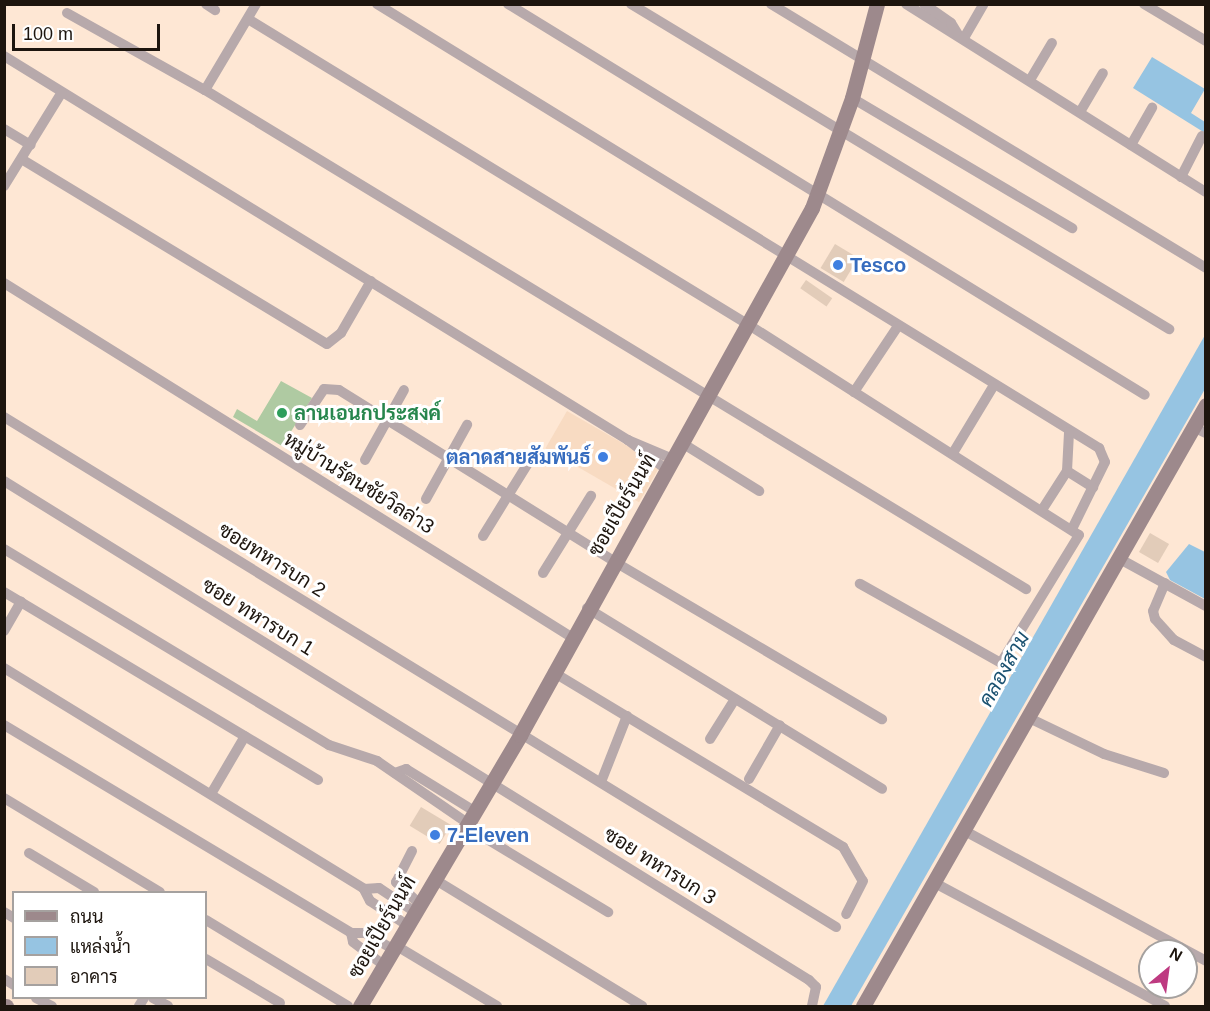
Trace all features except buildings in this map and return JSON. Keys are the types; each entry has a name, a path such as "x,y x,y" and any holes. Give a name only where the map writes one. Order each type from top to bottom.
{"street":[{"path":"205,90 256,4"},
{"path":"377,4 1105,454 1093,487 1072,529"},
{"path":"508,4 1145,395"},
{"path":"631,4 840,133 1169,329"},
{"path":"771,4 1205,267"},
{"name":"ซอยเปียร์นนท์","path":"357,1006 493,783 573,638 587,608 786,258 818,196 852,98 877,4"},
{"path":"906,4 961,36 1206,192"},
{"path":"924,4 951,23 961,36"},
{"path":"961,36 984,4"},
{"path":"1144,4 1206,41"},
{"path":"67,13 205,90 1026,589"},
{"path":"248,19 749,325 1079,535 1001,663 860,584"},
{"path":"1030,80 1052,43"},
{"path":"4,56 670,464"},
{"path":"1080,112 1103,73"},
{"path":"4,186 62,92"},
{"path":"852,98 1072,228"},
{"path":"1131,145 1152,108"},
{"path":"4,129 31,145"},
{"path":"1181,177 1202,136"},
{"path":"22,160 327,344 341,333 371,281"},
{"name":"หมู่บ้านรัตนชัยวิลล่า3","path":"4,283 573,638"},
{"path":"854,392 898,326"},
{"path":"953,453 994,385"},
{"path":"300,425 320,392 330,387 450,458 615,562 882,719"},
{"path":"365,460 404,390"},
{"path":"863,1006 1028,717 1199,430 1206,405"},
{"name":"ซอยทหารบก 2","path":"4,417 836,927"},
{"path":"426,498 467,425"},
{"path":"1042,510 1067,471 1069,432"},
{"path":"682,443 759,491"},
{"path":"483,536 506,493 530,460"},
{"path":"1067,471 1093,487"},
{"name":"ซอย ทหารบก 1","path":"4,481 493,783"},
{"path":"543,573 591,496"},
{"path":"4,549 329,745 395,772 608,912"},
{"path":"1120,560 1206,606"},
{"path":"1165,583 1153,611 1155,620 1173,640 1206,657"},
{"path":"4,592 318,780"},
{"path":"4,631 21,602"},
{"path":"587,608 882,789"},
{"path":"4,668 364,889 370,901 414,914"},
{"path":"553,672 843,847 863,881 846,914"},
{"path":"710,739 735,699"},
{"path":"601,782 627,716"},
{"path":"1028,717 1104,754 1164,773"},
{"path":"4,725 351,933 365,933 394,947 497,1006"},
{"path":"749,779 780,725"},
{"path":"211,794 245,736"},
{"name":"ซอย ทหารบก 3","path":"493,783 809,980 816,987 812,1006"},
{"path":"4,798 158,891"},
{"path":"963,830 1206,961"},
{"path":"412,851 396,882 414,914"},
{"path":"29,853 92,891"},
{"path":"434,879 642,1006"},
{"path":"933,882 1165,1006"},
{"path":"364,889 379,888 414,914"},
{"path":"207,921 357,1006"},
{"path":"351,933 353,942 384,965"},
{"path":"207,960 280,1003"},
{"path":"38,999 52,1006"}],"shaded area":[{"name":"ตลาดสายสัมพันธ์","path":"567,411 661,465 639,502 546,448"}],"green space":[{"name":"ลานเอนกประสงค์","path":"281,381 312,398 282,446 233,417 237,409 257,421"}],"water":[{"path":"1152,57 1205,89 1191,113 1205,122 1205,133 1133,88"},
{"path":"1205,335 1205,389 851,1006 823,1006"},
{"path":"1189,544 1205,552 1205,599 1170,580 1166,572"}],"place":[{"name":"Tesco","path":"838,265"},
{"name":"ลานเอนกประสงค์","path":"282,413"},
{"name":"ตลาดสายสัมพันธ์","path":"603,457"},
{"name":"7-Eleven","path":"435,835"}],"water label":[{"name":"คลองสาม","path":"1004,669"}]}
